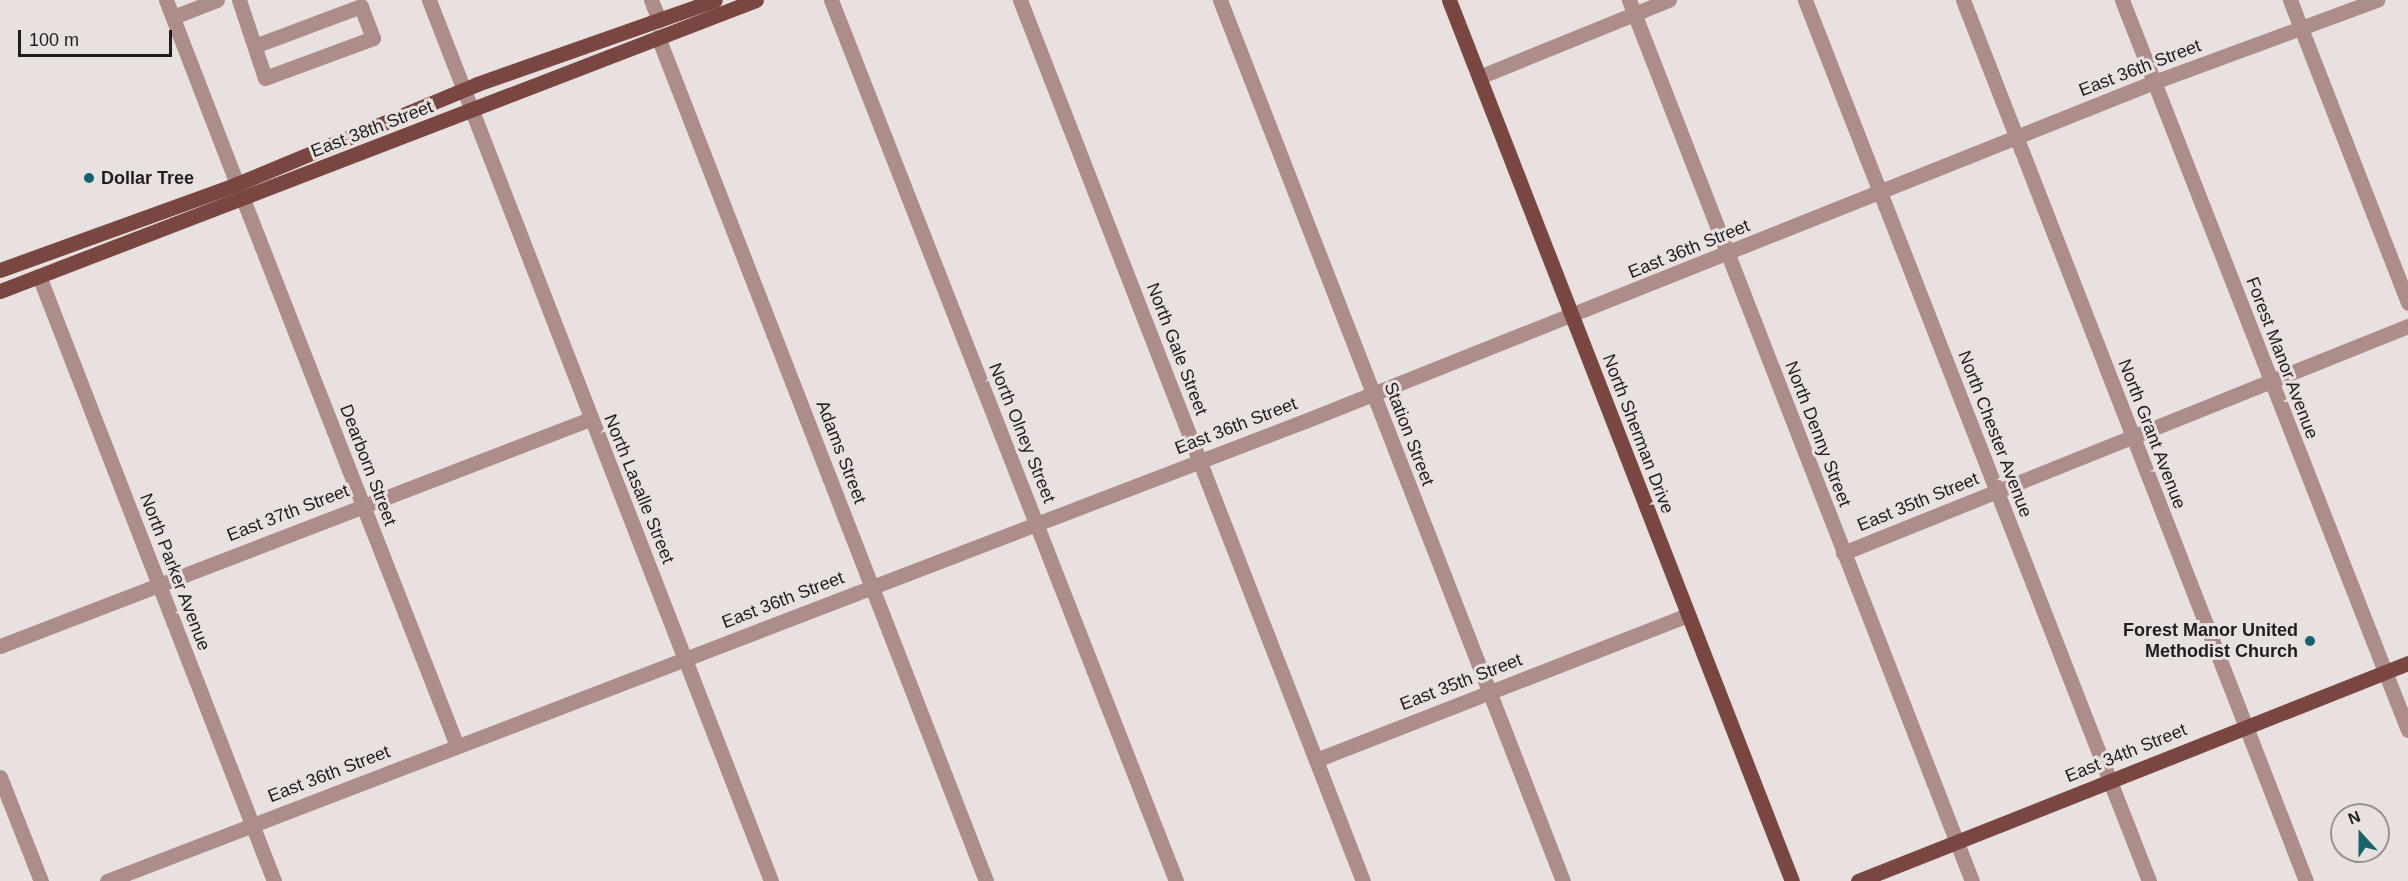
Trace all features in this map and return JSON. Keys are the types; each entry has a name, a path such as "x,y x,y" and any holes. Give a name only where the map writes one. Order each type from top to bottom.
{"main road":[{"name":"East 38th Street","path":"0,270 237,184 463,90 715,0"},
{"name":"East 38th Street","path":"0,291 756,0"},
{"name":"North Sherman Drive","path":"1449,0 1792,881"},
{"name":"East 34th Street","path":"1858,881 2408,663"}],"street":[{"path":"166,0 237,184"},
{"path":"173,17 217,0"},
{"path":"239,0 257,45 265,78 373,38 361,6 257,45"},
{"name":"North Lasalle Street","path":"429,0 771,881"},
{"path":"651,0 659,20"},
{"name":"North Olney Street","path":"831,0 1176,881"},
{"name":"North Gale Street","path":"1020,0 1363,881"},
{"name":"Station Street","path":"1220,0 1563,881"},
{"path":"1479,77 1631,7 1669,0"},
{"name":"North Chester Avenue","path":"1805,0 2149,881"},
{"name":"North Grant Avenue","path":"1963,0 2306,881"},
{"name":"Forest Manor Avenue","path":"2122,0 2408,730"},
{"path":"2290,0 2408,303"},
{"name":"East 36th Street","path":"106,881 1572,317 2154,82 2302,30 2377,0"},
{"name":"North Denny Street","path":"1631,7 1972,881"},
{"name":"Adams Street","path":"658,37 986,881"},
{"name":"Dearborn Street","path":"243,199 457,746"},
{"name":"North Parker Avenue","path":"39,276 274,881"},
{"name":"East 35th Street","path":"1843,553 2408,326"},
{"name":"East 37th Street","path":"0,646 158,583 590,418"},
{"name":"East 35th Street","path":"1316,760 1688,615"},
{"path":"0,777 41,881"}],"place":[{"name":"Dollar Tree","path":"89,178"},
{"name":"Forest Manor United Methodist Church","path":"2310,641"}]}
